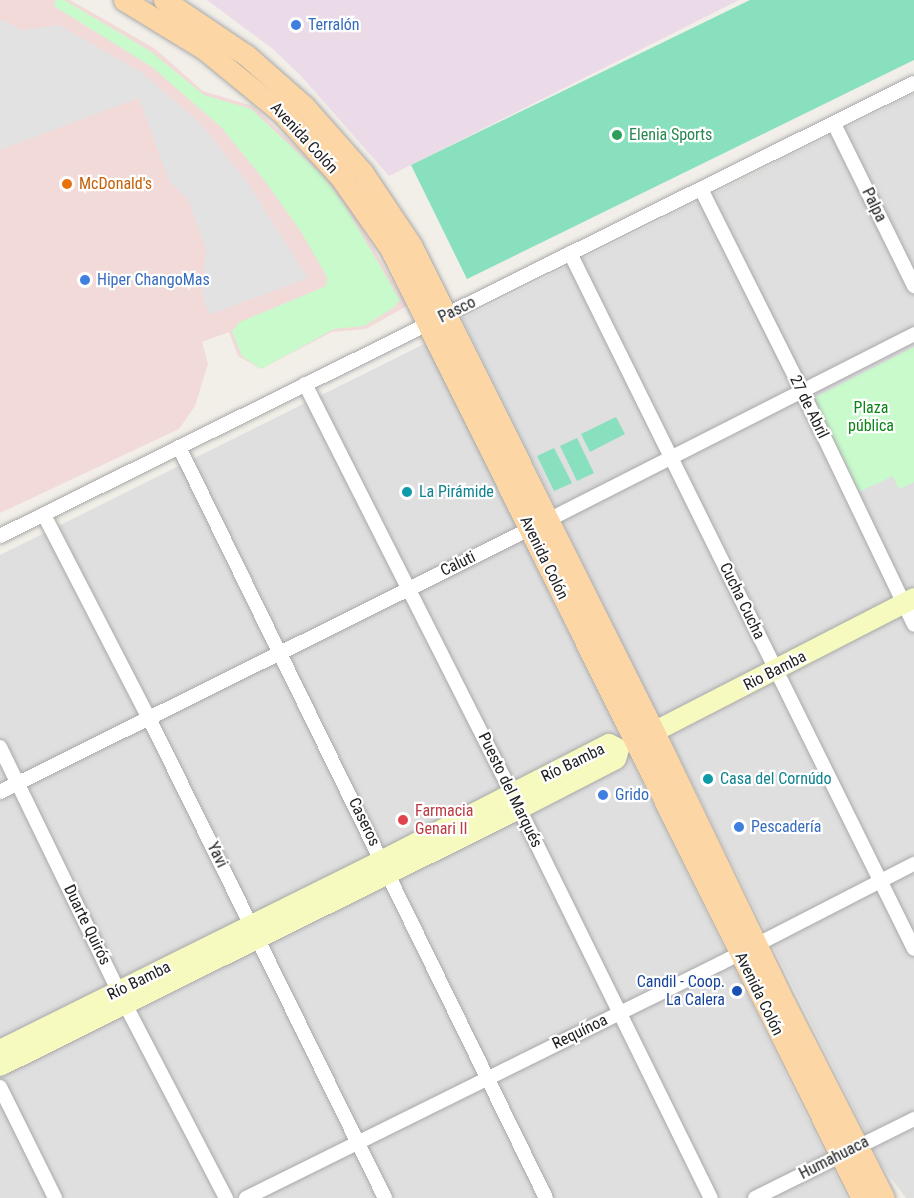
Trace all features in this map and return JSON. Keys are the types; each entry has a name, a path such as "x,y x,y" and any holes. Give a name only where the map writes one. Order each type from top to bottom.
{"main road":[{"name":"Avenida Colón","path":"124,0 178,32 235,72 276,107 312,143 341,178 379,230 539,525"},
{"name":"Avenida Colón","path":"164,0 246,54 323,126 363,173 397,222 447,315 636,741 747,949 848,1152 862,1198"},
{"name":"Rio Bamba","path":"636,741 776,671 908,601"},
{"name":"Río Bamba","path":"0,1050 122,997 386,868 516,801 609,744 636,741"},
{"name":"Río Bamba","path":"0,1066 122,997"},
{"name":"Avenida Colón","path":"848,1152 884,1198"}],"street":[{"name":"Pasco","path":"0,536 914,83"},
{"name":"Palpa","path":"834,124 914,286"},
{"name":"27 de Abril","path":"701,189 908,601 914,626"},
{"name":"Cucha Cucha","path":"570,253 914,949"},
{"name":"Caluti","path":"0,792 539,525 914,334"},
{"name":"Puesto del Marqués","path":"305,384 516,801 711,1198"},
{"name":"Caseros","path":"179,447 546,1198"},
{"name":"Yavi","path":"44,515 150,718 385,1198"},
{"name":"Duarte Quirós","path":"0,747 122,997 225,1198"},
{"name":"Requínoa","path":"246,1198 914,864"},
{"path":"0,1087 55,1198"},
{"name":"Humahuaca","path":"756,1198 914,1119"}],"shaded area":[{"path":"0,0 70,0 154,48 203,91 253,106 326,176 347,203 407,306 366,329 332,332 261,369 238,356 229,332 202,342 208,364 195,406 179,429 0,513"},
{"name":"Terralón","path":"207,0 739,0 389,176 302,77 273,49"},
{"path":"0,19 22,30 59,25 141,72 201,124 247,182 308,278 209,315 202,294 206,250 188,199 169,181 139,98 0,150"},
{"path":"914,94 914,1198 906,1198 882,1166 462,319"},
{"path":"426,343 847,1198 0,1198 0,555"}],"green space":[{"path":"56,0 64,0 150,51 204,95 251,109 322,175 345,206 400,300 393,308 364,326 334,329 261,369 242,356 232,331 240,322 326,286 327,277 302,233 265,181 221,127 152,67 54,6"},
{"name":"Elenia Sports","path":"750,0 914,0 914,60 467,279 411,165"},
{"name":"Plaza pública","path":"914,347 914,482 899,489 893,476 859,492 817,405 816,397"},
{"path":"616,417 625,434 590,452 581,434"},
{"path":"577,438 594,473 577,481 560,446"},
{"path":"554,448 572,483 554,491 537,456"}],"place":[{"name":"Terralón","path":"296,25"},
{"name":"Elenia Sports","path":"617,135"},
{"name":"McDonald's","path":"67,184"},
{"name":"Hiper ChangoMas","path":"85,280"},
{"name":"La Pirámide","path":"407,492"},
{"name":"Casa del Cornúdo","path":"708,779"},
{"name":"Grido","path":"603,795"},
{"name":"Farmacia Genari II","path":"403,820"},
{"name":"Pescadería","path":"739,827"},
{"name":"Candil - Coop. La Calera","path":"737,991"}]}
